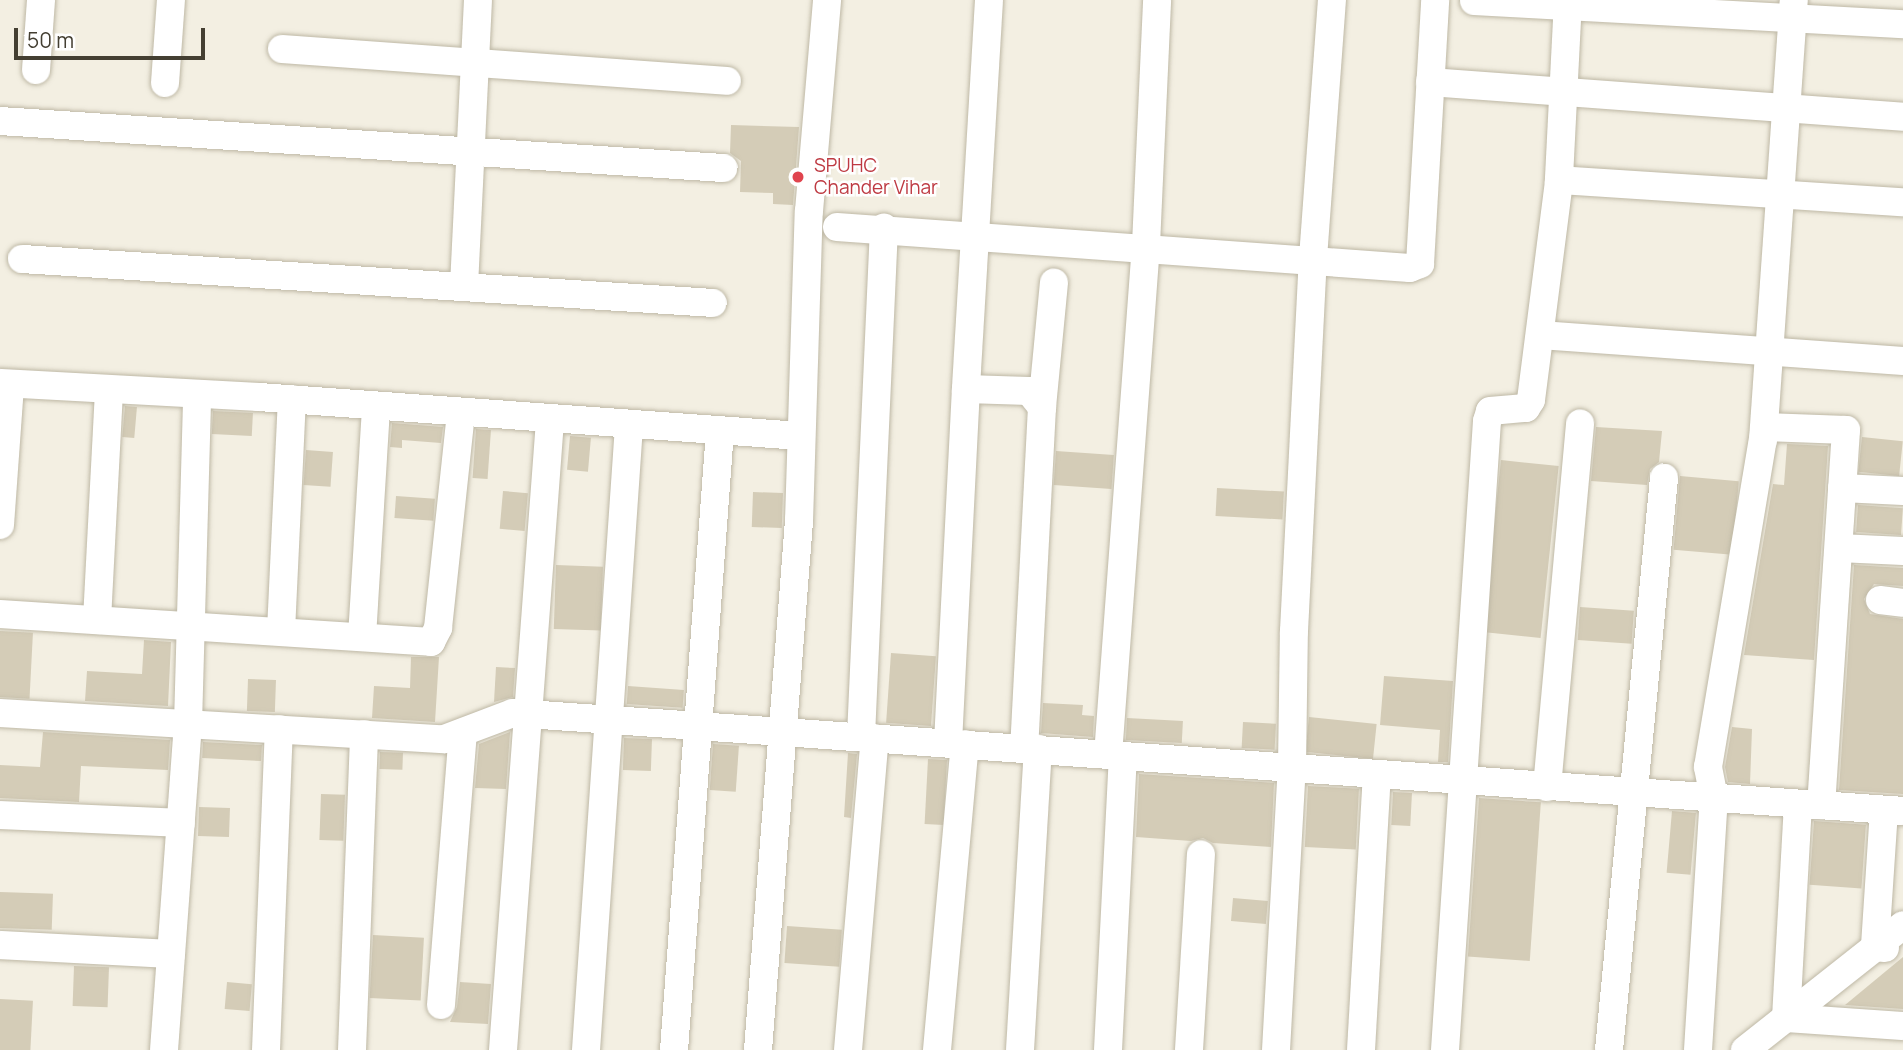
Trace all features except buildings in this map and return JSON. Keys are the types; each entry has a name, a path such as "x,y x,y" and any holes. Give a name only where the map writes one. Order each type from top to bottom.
{"street":[{"path":"36,70 41,0"},
{"path":"165,83 172,0"},
{"path":"464,286 478,0"},
{"path":"758,1050 779,728 799,521 809,211 827,0"},
{"path":"937,1050 956,744 972,235 989,0"},
{"path":"1108,1050 1116,755 1146,246 1157,0"},
{"path":"1276,1050 1293,767 1294,631 1313,258 1332,0"},
{"path":"837,227 1146,246 1410,268 1420,264 1435,0"},
{"path":"1474,1 1794,10 1903,24"},
{"path":"1446,1050 1487,421 1490,411 1526,408 1540,335 1559,180 1568,3"},
{"path":"1698,1050 1714,798 1708,767 1765,427 1794,10"},
{"path":"282,49 727,81"},
{"path":"1430,82 1903,117"},
{"path":"0,121 470,154 723,167"},
{"path":"1559,180 1903,202"},
{"path":"848,1050 868,737 884,228"},
{"path":"22,259 713,303"},
{"path":"1020,1050 1042,407 1054,283"},
{"path":"1540,335 1903,361"},
{"path":"0,525 5,384 292,399 550,420 801,436"},
{"path":"966,389 1029,391 1042,407"},
{"path":"97,620 109,390"},
{"path":"164,1050 188,724 197,394"},
{"path":"281,631 292,399"},
{"path":"362,637 376,406"},
{"path":"0,614 362,637 435,639 461,412"},
{"path":"503,1050 550,420"},
{"path":"1547,787 1580,423"},
{"path":"586,1050 611,718 629,425"},
{"path":"1765,427 1846,430 1839,548 1786,1018"},
{"path":"674,1050 720,432"},
{"path":"1609,1050 1664,478"},
{"path":"1842,488 1903,491"},
{"path":"1839,548 1903,551"},
{"path":"0,713 444,738 463,733 503,713 611,718 779,728 956,744 1894,811 1875,947"},
{"path":"266,1050 279,729"},
{"path":"441,1006 463,733"},
{"path":"352,1050 364,734"},
{"path":"1361,1050 1377,774"},
{"path":"0,815 181,823"},
{"path":"1189,1050 1201,854"},
{"path":"1745,1050 1903,925"},
{"path":"0,945 171,954"},
{"path":"1875,947 1903,949"},
{"path":"1786,1018 1903,1026"}],"place":[{"name":"SPUHC Chander Vihar","path":"798,177"}]}
